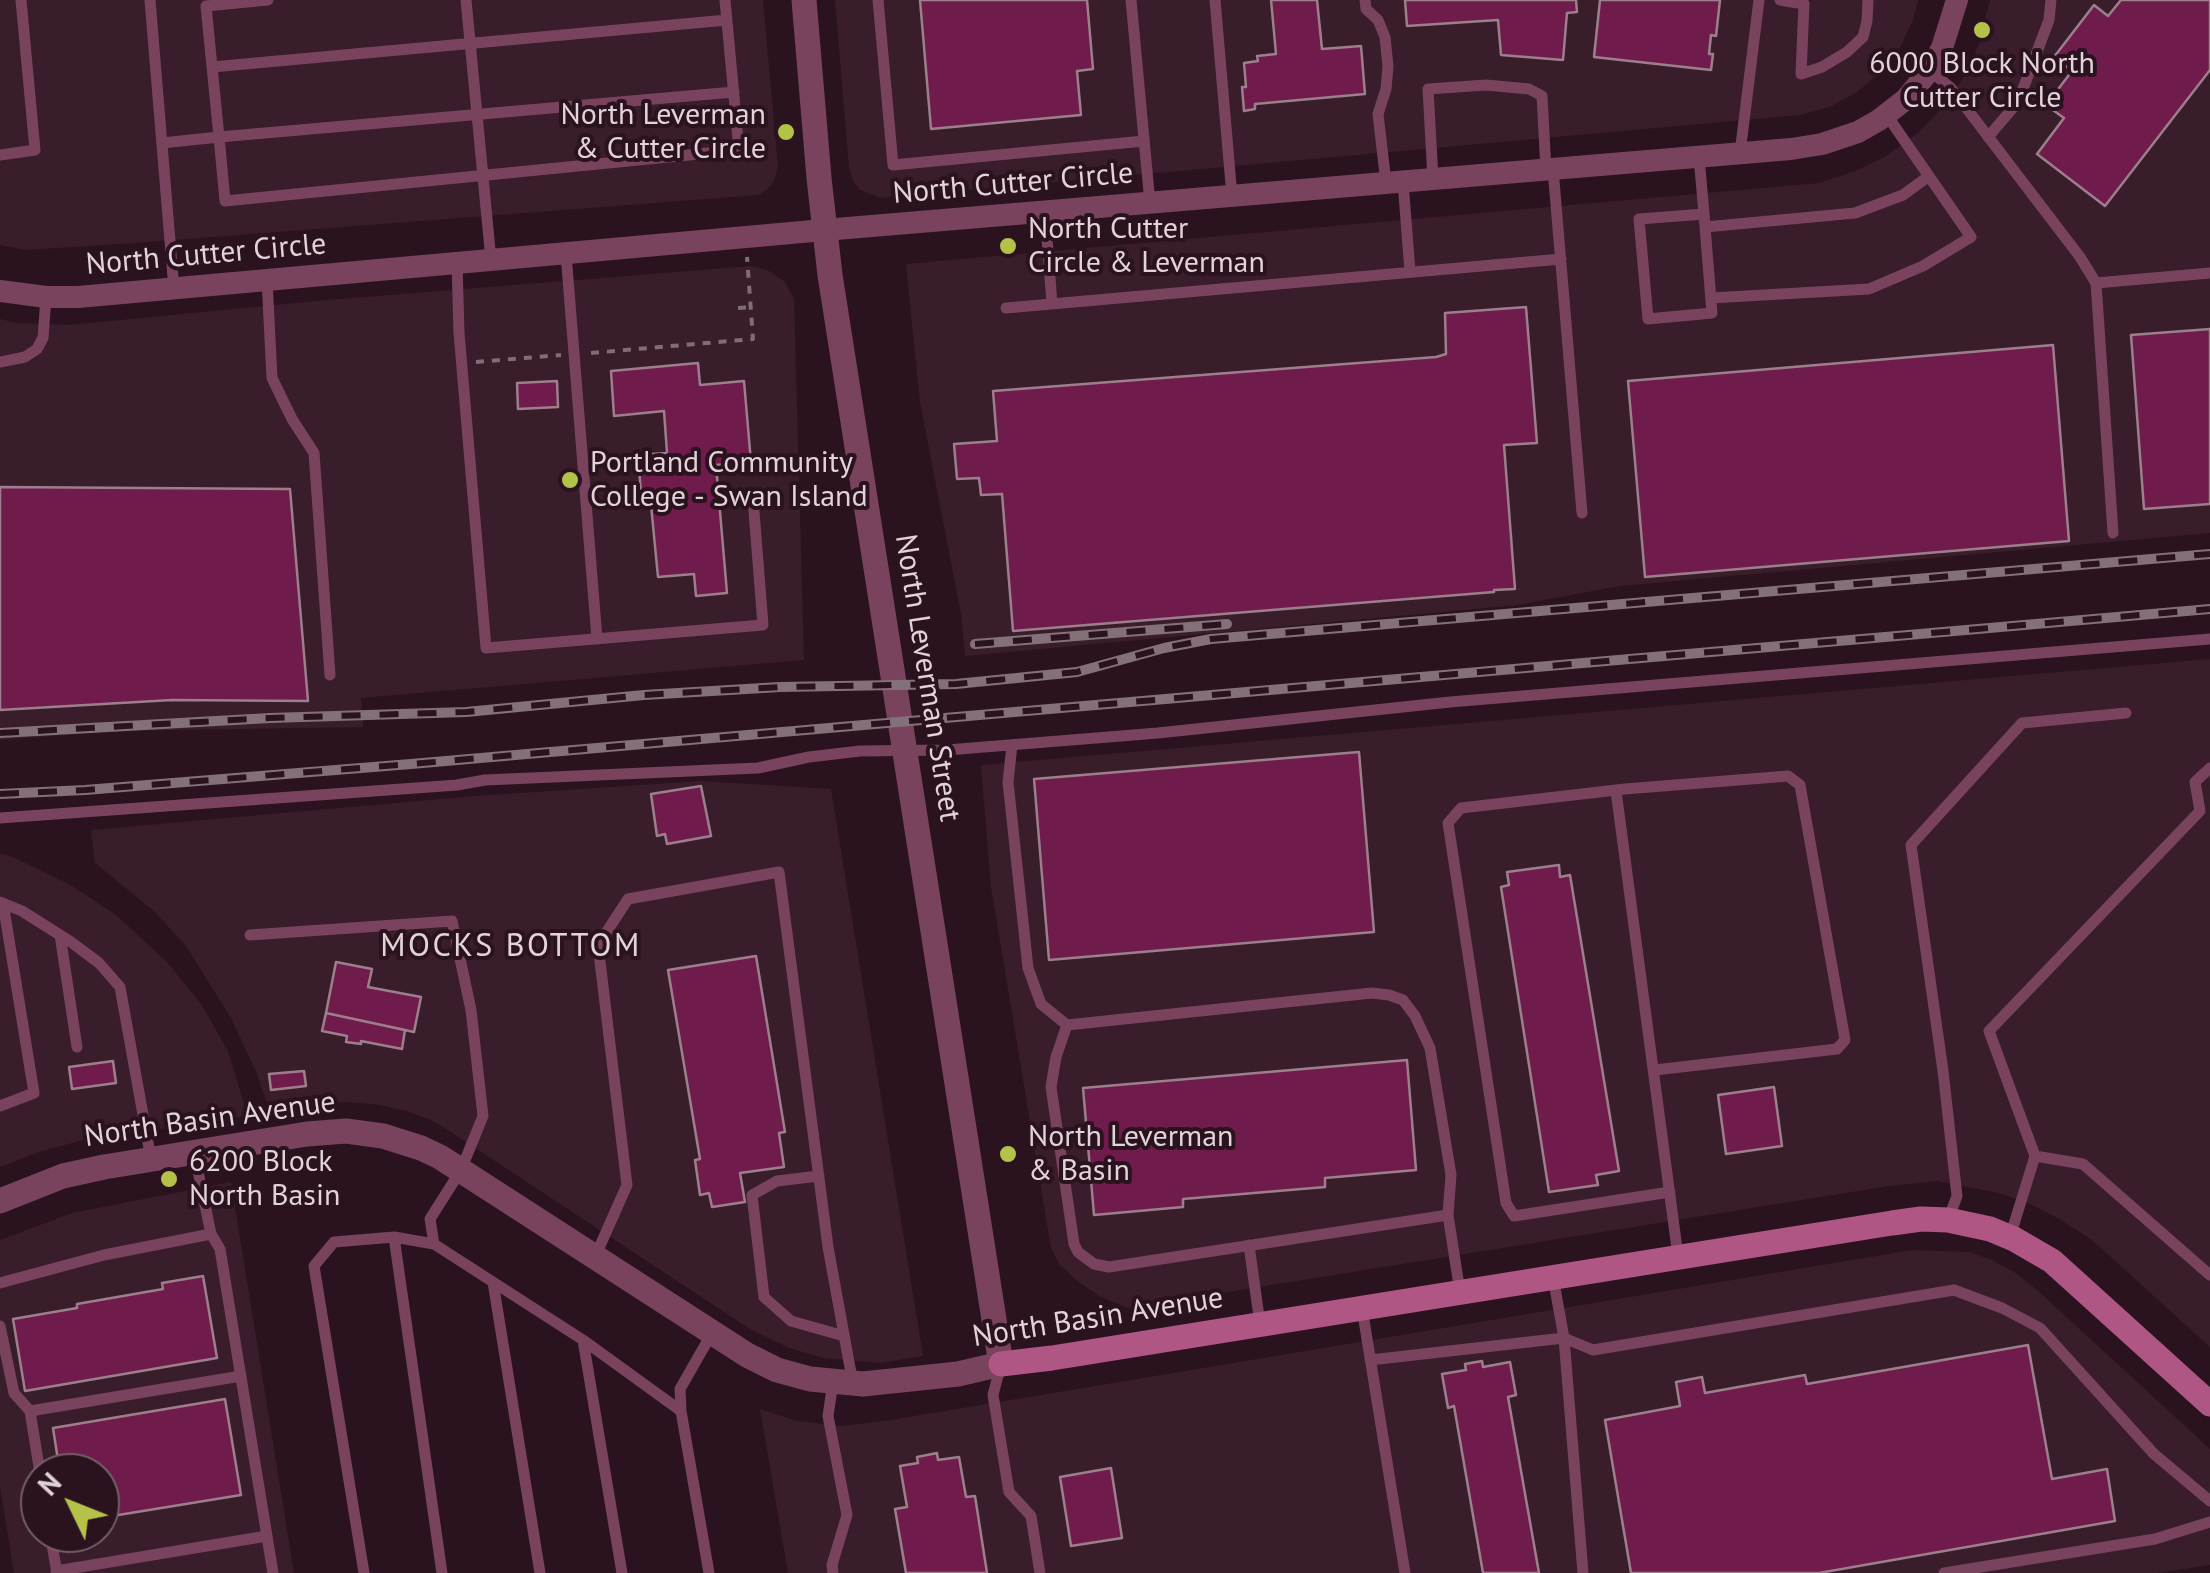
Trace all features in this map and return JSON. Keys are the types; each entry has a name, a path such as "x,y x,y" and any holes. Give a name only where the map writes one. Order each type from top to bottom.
{"main road":[{"name":"North Basin Avenue","path":"1001,1364 1892,1223 1948,1220 1980,1226 2036,1250 2060,1267 2210,1404"}],"street":[{"name":"North Leverman Street","path":"804,0 824,230 1001,1364"},
{"name":"North Cutter Circle","path":"0,291 78,297 1790,150 1858,132 1906,99 1942,48 1958,0"},
{"name":"North Basin Avenue","path":"0,1202 81,1172 346,1131 403,1141 440,1157 761,1363 792,1374 843,1383 918,1380 1001,1364"}],"lane":[{"path":"0,155 35,150 21,0"},
{"path":"150,0 174,288"},
{"path":"268,0 206,6 225,201 740,150 725,0"},
{"path":"466,0 490,260"},
{"path":"878,0 893,166 1144,141"},
{"path":"1132,0 1150,203"},
{"path":"1216,0 1232,196"},
{"path":"1365,0 1366,9 1378,20 1385,37 1386,88 1378,114 1410,272"},
{"path":"1740,154 1759,0"},
{"path":"1780,0 1804,2 1801,74 1834,60 1863,37 1868,0"},
{"path":"1988,136 2018,102 2049,20 2051,0"},
{"path":"212,67 727,20"},
{"path":"1929,70 1951,88 2080,256 2096,283 2114,533"},
{"path":"1433,179 1428,89 1486,86 1529,89 1542,96 1561,260 1582,513"},
{"path":"162,143 734,92"},
{"path":"1711,298 1868,289 1923,266 1972,237 1886,114"},
{"path":"1700,157 1705,220 1711,298 1712,313 1648,319 1640,219 1705,220 1855,213 1903,195 1929,176"},
{"path":"1044,212 1052,304"},
{"path":"566,254 598,639"},
{"path":"1006,308 1561,260"},
{"path":"456,263 486,648 763,625 752,499"},
{"path":"2096,283 2210,273"},
{"path":"267,280 272,378 314,453 330,675"},
{"path":"0,362 37,350 43,338 46,297"},
{"path":"0,818 485,780 758,768 860,751 947,750 1158,734 1450,702 2210,639"},
{"path":"1948,1220 1957,1196 1910,845 2022,723 2126,714"},
{"path":"1012,745 1008,782 1028,968 1041,1004 1067,1025 1372,993 1403,1000 1430,1048 1451,1175 1448,1215 1460,1292"},
{"path":"2010,1238 2035,1156 1989,1031 2200,811 2195,782 2210,768"},
{"path":"1655,1070 1836,1049 1845,1040 1800,785 1788,776 1461,808 1448,823 1506,1203 1514,1216 1670,1192"},
{"path":"1616,791 1678,1256"},
{"path":"595,1256 626,1185 598,946 628,899 779,872 828,1247 844,1336 843,1383 828,1416 847,1515 832,1564 833,1573"},
{"path":"2,903 60,935 99,964 120,987 151,1160"},
{"path":"0,1106 34,1093 2,903"},
{"path":"250,934 452,921 472,1010 483,1116 461,1170 430,1219 434,1244"},
{"path":"60,935 77,1048"},
{"path":"1067,1025 1050,1087 1074,1244 1094,1264 1109,1267 1448,1215"},
{"path":"194,1152 212,1234 220,1249 273,1573"},
{"path":"2035,1156 2083,1164 2210,1274"},
{"path":"819,1176 777,1180 752,1195 764,1297 792,1321 844,1336"},
{"path":"0,1283 104,1255 212,1234"},
{"path":"394,1237 442,1573"},
{"path":"364,1573 314,1266 334,1242 394,1237 434,1244 583,1340 680,1411"},
{"path":"1250,1246 1260,1324"},
{"path":"1552,1277 1564,1338 1583,1573"},
{"path":"493,1282 540,1573"},
{"path":"1370,1360 1564,1338 1593,1350 1954,1290 2040,1328 2154,1454 2210,1501"},
{"path":"1362,1308 1405,1573"},
{"path":"0,1326 14,1393 30,1411 37,1453"},
{"path":"709,1573 680,1411 680,1389 713,1332"},
{"path":"583,1340 622,1573"},
{"path":"1001,1364 993,1395 1008,1492 1031,1516 1040,1573"},
{"path":"30,1411 240,1376"},
{"path":"1944,1573 2156,1539 2210,1522"},
{"path":"56,1572 267,1536"}],"path":[{"path":"462,364 753,339 745,238"},
{"path":"738,308 751,307"}],"shaded area":[{"path":"0,0 763,0 778,167 774,181 758,195 135,243 26,250 0,245"},
{"path":"835,0 1918,0 1900,48 1881,72 1830,107 1800,115 880,198 860,190 849,168"},
{"path":"1990,0 2210,0 2210,533 1620,586 1518,605 965,656 961,614 920,402 906,264 1819,183 1886,156 1919,132 1943,107 1966,74"},
{"path":"751,266 769,271 785,282 794,299 804,660 361,698 363,727 119,731 0,740 0,319 69,325"},
{"path":"2210,659 2210,1347 2092,1240 2061,1220 1999,1193 1937,1181 1128,1308 1099,1296 1076,1280 1060,1265 1051,1248 991,887 981,765"},
{"path":"701,781 831,789 923,1356 880,1363 824,1358 789,1348 750,1329 451,1132 407,1111 351,1102 270,1112 231,1018 186,946 154,911 95,863 91,830 475,796"},
{"path":"0,853 69,884 116,915 167,962 201,1004 228,1051 248,1116 80,1141 0,1167"},
{"path":"231,1182 294,1573 14,1573 0,1487 0,1240 72,1213"},
{"path":"1913,1250 1969,1252 2014,1272 2210,1449 2210,1565 2158,1573 788,1573 760,1409 797,1421 841,1426 884,1421"}],"building":[{"path":"920,0 1087,0 1093,69 1077,71 1081,115 931,129"},
{"path":"1271,0 1317,0 1322,49 1361,46 1365,94 1255,104 1255,109 1244,111 1244,63 1258,61 1257,56 1276,54"},
{"path":"1405,0 1576,0 1577,12 1567,13 1563,60 1501,55 1498,20 1407,26"},
{"path":"1600,0 1720,0 1716,36 1711,35 1711,70 1594,57"},
{"path":"2121,0 2210,0 2210,70 2105,206 2037,154 2064,118 2046,105 2072,71 2054,57 2094,5 2108,16"},
{"path":"1526,307 1537,443 1504,445 1515,589 1013,631 1002,494 981,495 979,478 957,479 954,444 997,441 993,391 1436,357 1446,354 1445,313"},
{"path":"2210,329 2210,504 2144,509 2131,335"},
{"path":"2053,345 2069,541 1645,577 1628,381"},
{"path":"698,363 700,385 744,381 751,462 716,465 727,593 696,596 694,574 658,577 651,505 672,503 671,492 641,494 638,455 667,453 664,411 614,416 611,371"},
{"path":"557,381 558,407 518,409 517,383"},
{"path":"0,487 290,489 308,701 172,700 0,710"},
{"path":"1359,752 1374,932 1049,960 1034,779"},
{"path":"701,786 711,836 667,844 665,834 657,836 651,794"},
{"path":"1559,865 1560,877 1570,875 1619,1171 1596,1175 1598,1185 1549,1192 1501,887 1509,885 1507,872"},
{"path":"756,956 785,1132 779,1133 784,1167 740,1173 745,1202 712,1207 709,1193 700,1195 695,1160 700,1159 668,970"},
{"path":"336,962 372,969 368,987 421,997 414,1032 326,1013"},
{"path":"326,1013 405,1030 402,1049 346,1042 347,1036 322,1031"},
{"path":"1407,1060 1416,1170 1325,1178 1325,1187 1183,1199 1183,1207 1094,1215 1083,1088"},
{"path":"113,1061 116,1083 72,1089 69,1067"},
{"path":"304,1071 306,1086 271,1090 269,1074"},
{"path":"1774,1087 1782,1146 1726,1154 1718,1095"},
{"path":"203,1276 217,1358 25,1391 13,1319 163,1289 162,1283"},
{"path":"2028,1345 2052,1479 2107,1469 2115,1521 1819,1573 1631,1573 1605,1420 1680,1406 1676,1382 1702,1377 1705,1393 1805,1375 1807,1384"},
{"path":"1482,1361 1483,1367 1510,1362 1516,1395 1508,1397 1539,1573 1483,1573 1454,1406 1448,1408 1442,1374 1466,1370 1465,1364"},
{"path":"225,1399 241,1495 120,1515 120,1453 57,1453 53,1428"},
{"path":"937,1453 938,1460 959,1457 966,1497 975,1496 987,1573 906,1573 895,1509 907,1507 900,1466 918,1463 917,1457"},
{"path":"1111,1468 1122,1538 1071,1546 1060,1477"}],"railway":[{"path":"0,733 466,712 780,687 956,684 1077,672 1211,639 2210,554"},
{"path":"0,794 411,764 2210,609"},
{"path":"975,644 1227,624"}],"place":[{"name":"6000 Block North Cutter Circle","path":"1982,30"},
{"name":"North Leverman & Cutter Circle","path":"786,132"},
{"name":"North Cutter Circle & Leverman","path":"1008,246"},
{"name":"Portland Community College - Swan Island","path":"570,480"},
{"name":"North Leverman & Basin","path":"1008,1154"},
{"name":"6200 Block North Basin","path":"169,1179"}],"district":[{"name":"MOCKS BOTTOM","path":"511,947"}]}
